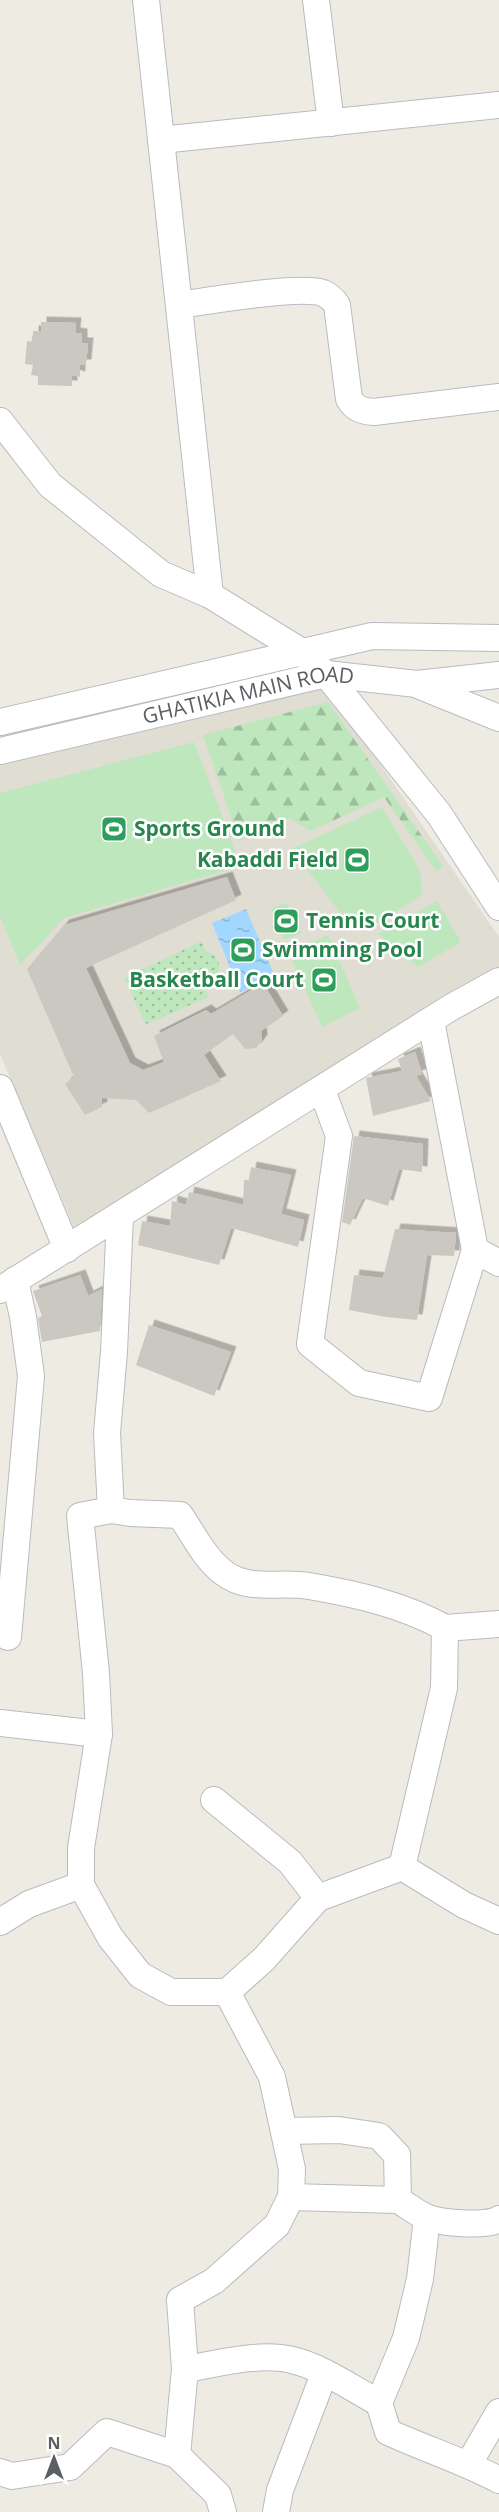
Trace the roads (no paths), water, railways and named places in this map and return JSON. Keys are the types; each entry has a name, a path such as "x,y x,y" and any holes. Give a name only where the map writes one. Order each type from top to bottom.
{"street":[{"path":"146,0 210,595"},
{"path":"316,0 331,123"},
{"path":"162,140 499,105"},
{"path":"179,305 265,294 321,292 332,298 336,305 349,399 354,406 363,411 374,412 499,397"},
{"path":"0,421 50,484 161,574 210,595 302,652 326,674 439,814 499,907"},
{"name":"GHATIKIA MAIN ROAD","path":"0,722 372,636 499,638"},
{"name":"GHATIKIA MAIN ROAD","path":"0,752 326,674 417,684 499,675"},
{"path":"417,684 499,718"},
{"path":"8,1637 31,1376 23,1317 8,1285 430,1021 499,981"},
{"path":"322,1090 339,1136 310,1344 359,1383 429,1398 475,1250 430,1021"},
{"path":"0,1088 68,1249"},
{"path":"111,1510 107,1433 114,1352 120,1216"},
{"path":"475,1250 499,1263"},
{"path":"402,1867 318,1898 264,1959 227,1992 171,1992 140,1975 110,1937 81,1885 81,1848 99,1734 96,1673 81,1516 111,1510 180,1515 209,1558 225,1574 247,1584 306,1585 356,1595 421,1615 445,1628 499,1624"},
{"path":"402,1867 444,1688 445,1628"},
{"path":"0,1723 99,1734"},
{"path":"214,1800 290,1862 318,1898"},
{"path":"402,1867 464,1905 499,1921"},
{"path":"0,1922 29,1904 81,1885"},
{"path":"177,2455 185,2369 180,2300 214,2281 277,2225 291,2197 292,2169 272,2078 227,1992"},
{"path":"284,2131 339,2130 378,2136 397,2155 398,2200"},
{"path":"291,2197 398,2200 427,2218 497,2224"},
{"path":"427,2218 420,2279 406,2338 379,2403 388,2432 499,2480"},
{"path":"185,2369 264,2358 297,2361 379,2403"},
{"path":"276,2512 280,2490 324,2374"},
{"path":"468,2465 499,2412"},
{"path":"0,2472 12,2476 70,2467 107,2432 177,2455 218,2495 223,2512"}],"water":[{"name":"Swimming Pool","path":"246,909 275,977 240,992 212,923"}],"place":[{"name":"Sports Ground","path":"114,829"},
{"name":"Kabaddi Field","path":"357,860"},
{"name":"Tennis Court","path":"286,921"},
{"name":"Swimming Pool","path":"243,950"},
{"name":"Basketball Court","path":"324,980"}]}
